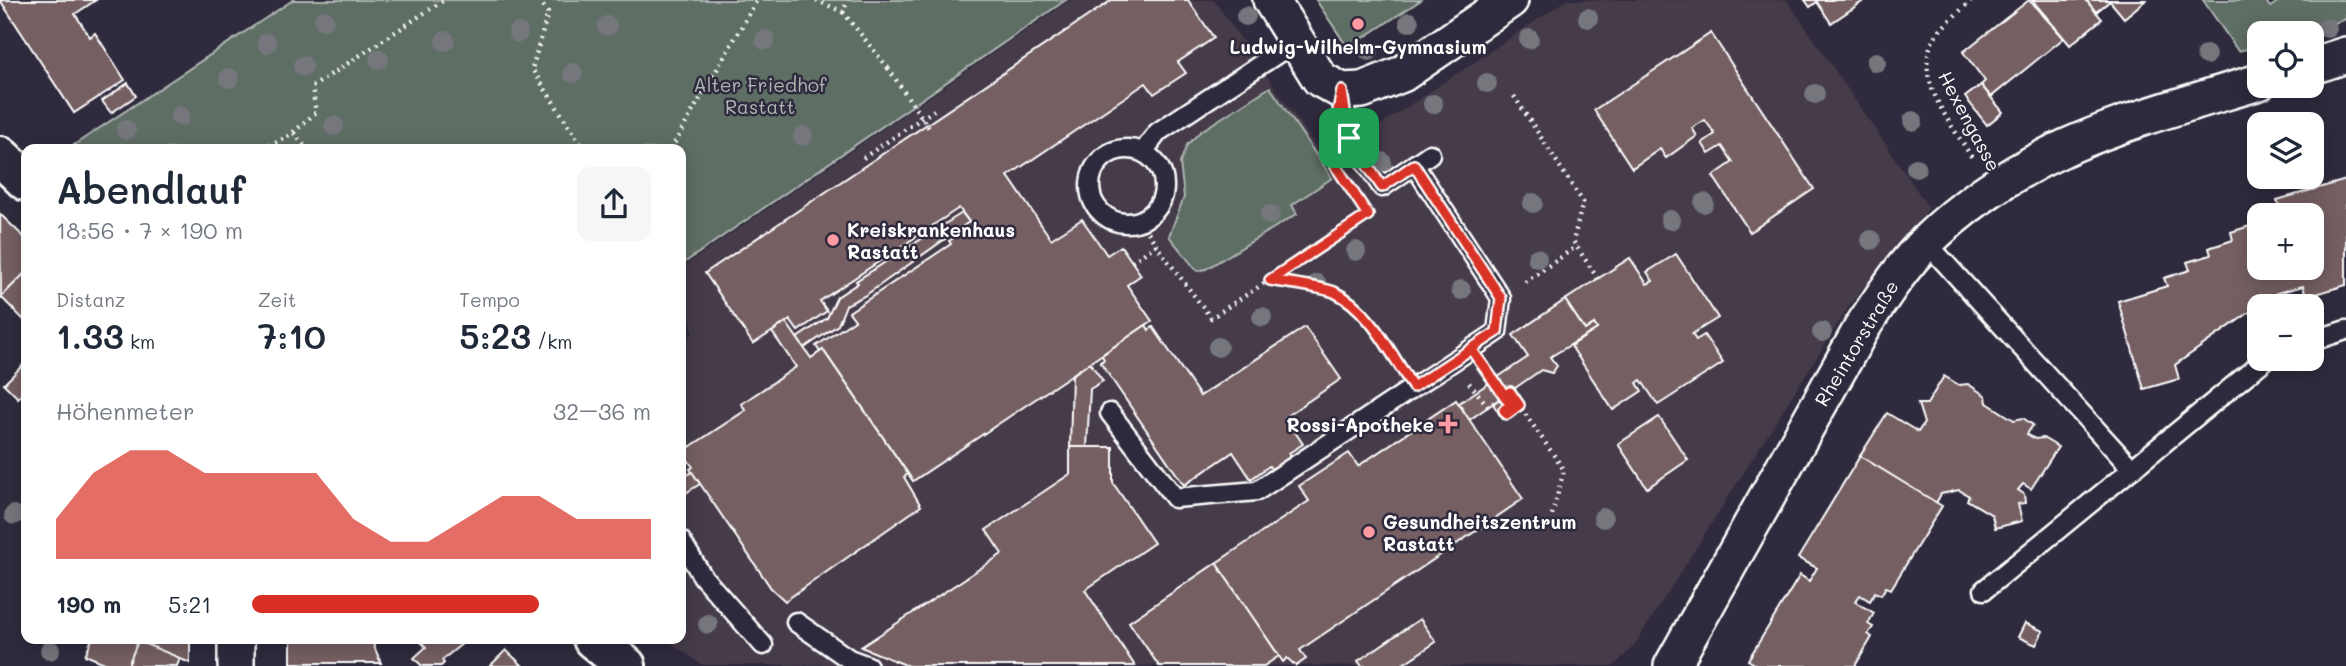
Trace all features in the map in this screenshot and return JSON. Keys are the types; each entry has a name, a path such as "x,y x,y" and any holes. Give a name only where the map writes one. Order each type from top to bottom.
{"street":[{"path":"1271,0 1320,79 1342,91 1362,90 1402,74 1510,0"},
{"path":"2324,62 2346,55"},
{"name":"Rheintorstraße","path":"1672,666 1863,326 1894,279 1926,242 1990,189 2063,146 2118,125 2247,86"},
{"path":"236,644 236,666"},
{"path":"599,644 626,666"}],"lane":[{"path":"1143,152 1158,132 1298,40"},
{"path":"1342,91 1349,138 1382,187 1430,154"},
{"path":"1121,149 1143,152 1160,168 1164,190 1158,205 1141,220 1126,223 1111,219 1098,210 1090,188 1095,166 1106,155 1121,149"},
{"path":"1110,413 1175,498 1257,491 1497,332 1501,298 1414,165"},
{"path":"1926,242 2132,469"},
{"path":"2324,337 2346,330"},
{"path":"1984,590 2251,371"},
{"path":"686,549 703,578 763,645"},
{"path":"686,572 703,578"},
{"path":"796,622 849,659 868,666"}],"path":[{"path":"276,144 294,133 316,112 312,87 444,0"},
{"path":"538,0 548,13 532,69 581,144"},
{"path":"674,144 757,0"},
{"path":"816,0 843,12 888,68 929,128"},
{"path":"843,12 848,0"},
{"name":"Hexengasse","path":"1971,0 1934,38 1925,61 1931,87 1990,189"},
{"path":"1514,96 1583,202 1573,241 1598,279"},
{"path":"863,158 934,110"},
{"path":"294,133 303,144"},
{"path":"1141,220 1156,245 1211,318 1368,215 1362,205"},
{"path":"1132,262 1156,245"},
{"path":"1535,275 1577,246"},
{"path":"1270,280 1333,291 1353,304 1413,387"},
{"path":"1471,349 1511,405 1504,410 1507,414 1519,405"},
{"path":"1462,388 1471,382 1488,406 1510,392 1564,470 1551,519"}],"shaded area":[{"path":"1070,0 1214,0 1326,161 1567,0 1787,0 1929,208 1851,303 1634,646 1614,666 702,665 673,644 686,644 686,338 693,333 686,295 686,265"}],"green space":[{"name":"Alter Friedhof Rastatt","path":"293,0 1066,0 686,262 686,144 76,144"},
{"name":"Ludwig-Wilhelm-Gymnasium","path":"1316,0 1421,0 1348,48"},
{"path":"2203,0 2265,0 2270,7 2281,0 2346,0 2346,19 2324,27 2324,21 2247,21 2247,49 2238,51"},
{"path":"1270,87 1332,178 1292,205 1297,214 1206,269 1197,271 1169,236 1184,197 1180,163 1187,145 1201,131"}],"building":[{"path":"0,0 96,0 75,14 90,37 95,33 125,80 74,113"},
{"name":"Kreiskrankenhaus Rastatt","path":"1112,0 1188,0 1214,38 1178,62 1186,73 1154,94 1146,83 1008,176 1051,239 1082,219 1107,255 1121,246 1141,275 1127,285 1152,321 913,481 823,350 820,352 816,346 855,320 849,312 951,244 949,241 972,226 959,208 820,301 827,311 798,331 790,320 753,344 705,273"},
{"path":"1805,0 1865,0 1831,23 1817,2 1810,7"},
{"path":"2029,0 2064,38 1991,97 1981,85 1985,81 1963,52"},
{"path":"2032,0 2086,0 2102,19 2070,45"},
{"path":"2086,0 2146,0 2124,18 2110,1 2096,12"},
{"path":"1711,33 1814,189 1750,232 1713,176 1733,162 1722,146 1709,154 1702,143 1715,134 1705,120 1692,128 1697,136 1666,158 1660,149 1632,168 1594,110"},
{"path":"128,83 136,96 111,113 102,101"},
{"path":"1981,85 2003,112 1987,125 1965,97"},
{"path":"2346,180 2346,285 2316,294 2305,294 2303,286 2276,294 2247,294 2247,314 2175,365 2179,379 2144,389 2118,301 2167,286 2164,278 2190,270 2187,262 2211,255 2209,248 2233,240 2231,232 2247,227 2247,280 2324,280 2324,203 2278,203 2277,200 2324,189 2324,186"},
{"path":"962,213 969,222 866,295 846,305 838,325 804,348 797,338 827,318 837,297 858,283 856,281"},
{"path":"0,214 21,234 21,277 1,297"},
{"path":"1676,254 1718,318 1692,334 1696,340 1704,335 1723,363 1658,405 1641,380 1637,383 1642,391 1613,410 1571,346 1597,329 1594,324 1585,330 1565,300 1630,258 1647,284 1653,281 1647,272"},
{"path":"21,277 21,317 1,297"},
{"path":"1565,300 1585,330 1594,324 1597,329 1550,357 1557,366 1552,373 1541,370 1469,420 1459,403 1528,357 1513,335"},
{"path":"786,322 811,358 823,350 908,474 904,477 921,506 785,601 771,588 690,469 693,467 686,457 686,449 746,410 741,404 796,367 772,332"},
{"path":"1146,325 1149,330 1153,327 1200,396 1305,327 1341,379 1285,417 1303,444 1289,453 1293,458 1273,471 1269,466 1251,479 1233,452 1184,485 1100,362 1104,360 1102,355"},
{"path":"1090,363 1103,381 1090,389 1087,447 1070,447 1072,375"},
{"path":"21,367 21,395 18,398 4,384"},
{"path":"1944,376 1959,385 1968,384 1986,396 1987,403 2014,420 2023,418 2033,425 2027,434 2035,439 2043,438 2058,447 2031,489 2023,484 2018,490 2024,494 2025,503 2018,504 2022,521 1995,528 1992,515 1967,500 1969,496 1959,490 1941,494 1936,503 1860,456 1887,413 1918,432 1924,423 1918,404 1927,404"},
{"path":"1503,396 1514,412 1503,419 1493,404"},
{"name":"Gesundheitszentrum Rastatt","path":"1456,400 1523,499 1300,650 1306,659 1296,666 1287,658 1283,662 1216,563 1309,501 1299,486 1349,453 1358,466"},
{"path":"1659,417 1688,460 1647,488 1618,444"},
{"path":"1070,447 1113,447 1113,483 1154,543 1085,590 1135,666 908,666 861,647 1002,554 986,530 1070,474"},
{"path":"1860,456 1942,506 1891,589 1886,587 1881,595 1875,592 1870,601 1860,595 1855,602 1874,613 1868,624 1873,627 1868,634 1872,637 1855,666 1758,666 1748,660 1800,575 1809,581 1817,568 1798,558"},
{"path":"692,472 700,484 686,493 686,476"},
{"path":"1216,563 1279,656 1264,666 1159,666 1129,622"},
{"path":"1420,619 1436,642 1400,666 1362,666 1358,661"},
{"path":"2025,623 2043,631 2036,645 2018,637"},
{"path":"90,644 137,644 128,666 112,666 85,655"},
{"path":"137,644 145,644 180,658 177,666 128,666"},
{"path":"190,644 190,663 149,646"},
{"path":"291,644 373,644 381,663 291,663"},
{"path":"423,644 462,644 442,660 444,663 441,666 422,666 414,658 426,647"},
{"path":"506,650 523,666 490,666"}],"place":[{"name":"Ludwig-Wilhelm-Gymnasium","path":"1358,24"},
{"name":"Kreiskrankenhaus Rastatt","path":"833,240"},
{"name":"Rossi-Apotheke","path":"1448,424"},
{"name":"Gesundheitszentrum Rastatt","path":"1369,532"}],"route":[{"path":"1349,138 1342,91 1329,156 1368,215 1270,280 1308,289 1333,291 1353,304 1413,387 1471,349 1505,396 1510,392 1519,405 1507,414 1504,410 1511,405 1471,349 1497,332 1501,298 1414,165 1382,187 1349,138"}]}
